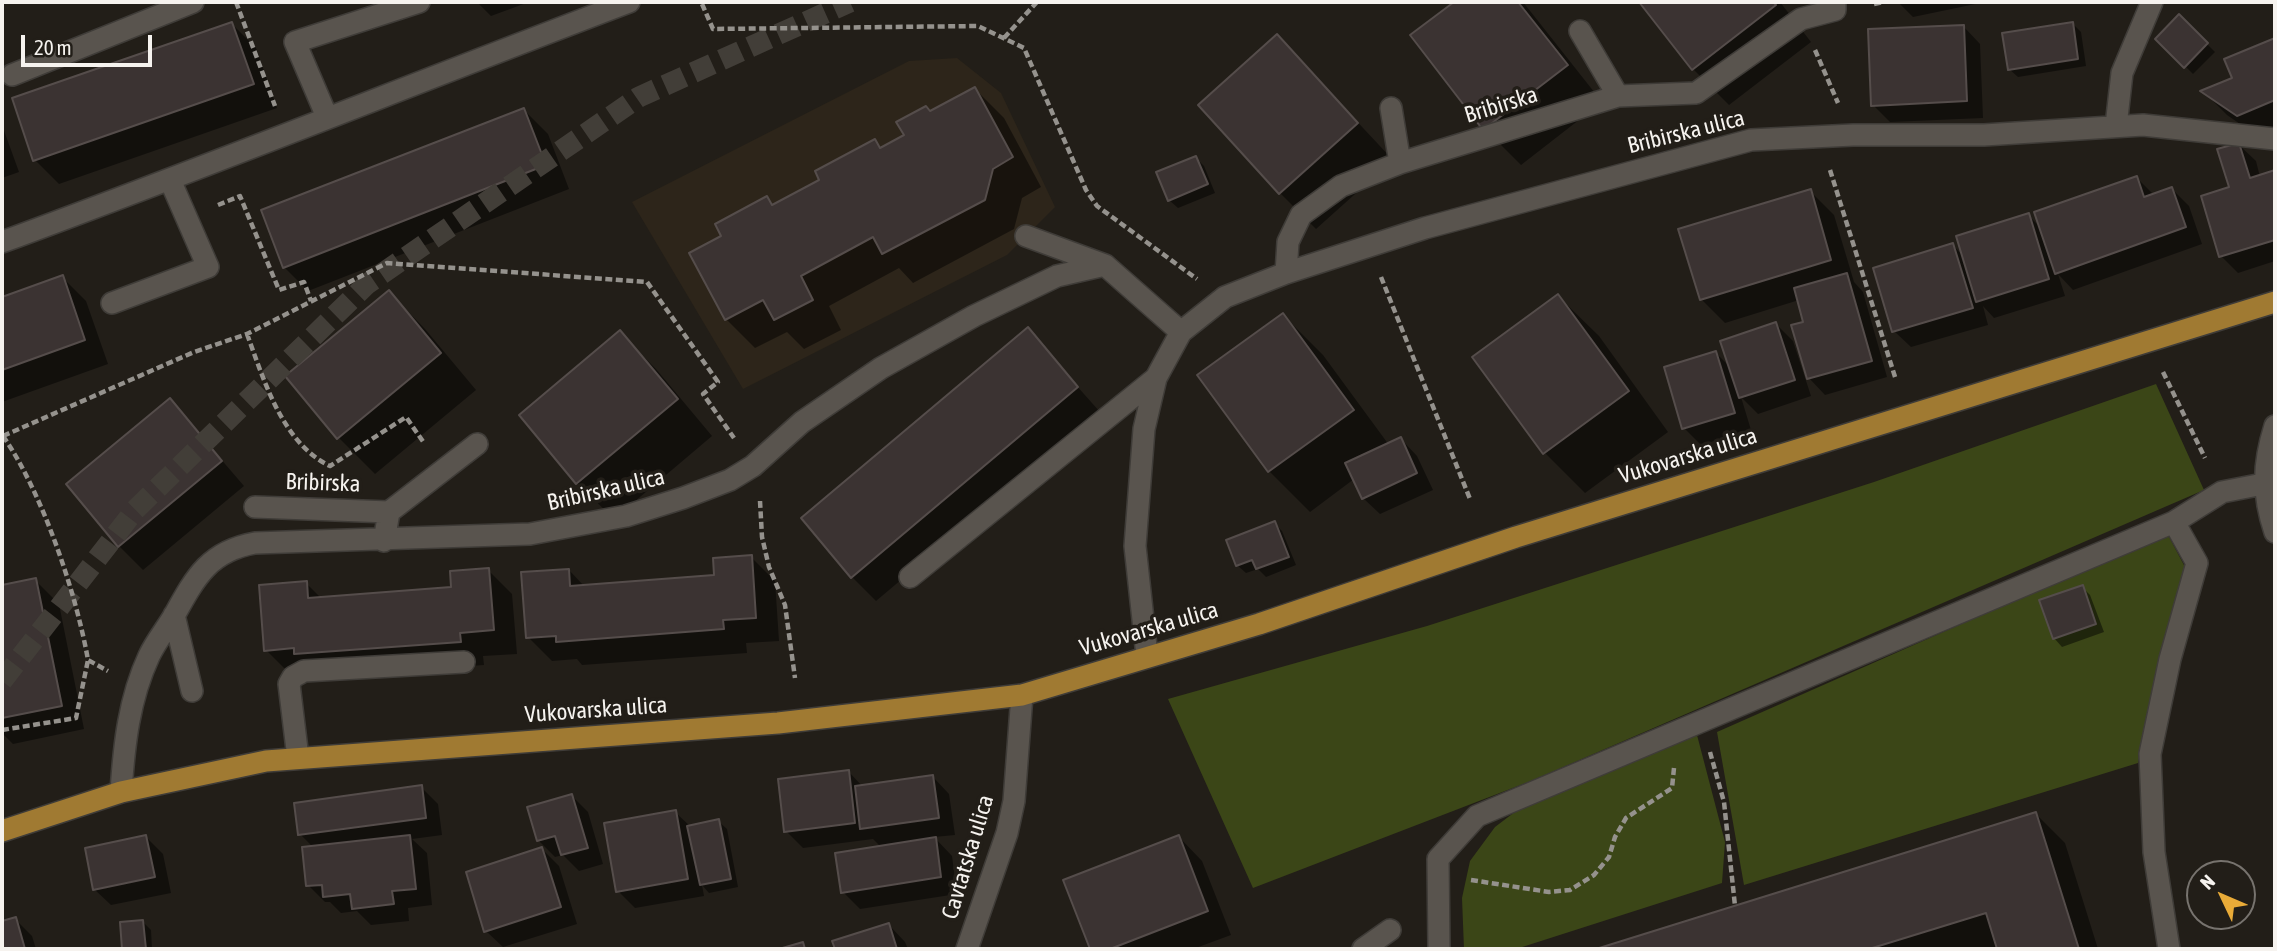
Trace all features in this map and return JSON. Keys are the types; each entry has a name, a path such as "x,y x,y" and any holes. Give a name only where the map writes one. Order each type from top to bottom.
{"main road":[{"name":"Vukovarska ulica","path":"2,831 121,792 266,761 778,723 1022,695 1259,624 1516,537 2275,302"}],"street":[{"path":"12,75 193,2"},
{"path":"327,117 295,42 419,2"},
{"path":"2,242 170,180 629,2"},
{"name":"Bribirska","path":"1286,273 1288,242 1301,215 1341,187 1400,163 1618,96 1696,93 1801,19 1835,10 1835,2"},
{"path":"2116,126 2122,73 2152,2"},
{"path":"1580,31 1618,96"},
{"path":"1391,108 1400,163"},
{"name":"Bribirska ulica","path":"1147,656 1135,546 1144,429 1156,377 1181,332 1224,297 1286,273 1425,228 1751,140 1853,135 1984,135 2116,126 2200,128 2275,139"},
{"path":"112,303 208,267 170,180"},
{"path":"1026,236 1105,265 1181,332"},
{"name":"Bribirska ulica","path":"121,792 125,739 131,707 150,655 189,588 211,560 237,546 255,543 384,541 530,534 626,516 683,498 730,480 753,466 803,422 904,355 1057,276 1105,265"},
{"path":"910,577 1156,377"},
{"path":"2275,426 2267,450 2263,484 2275,532"},
{"name":"Bribirska","path":"255,507 389,512 477,444"},
{"path":"1439,949 1438,859 1477,816 2174,522 2222,492 2263,484"},
{"name":"Bribirska","path":"384,541 389,512"},
{"path":"2169,949 2154,852 2150,754 2170,659 2197,563 2174,522"},
{"path":"174,615 192,691"},
{"path":"298,758 289,684 293,677 304,671 464,662"},
{"name":"Cavtatska ulica","path":"967,949 1007,833 1014,802 1022,695"},
{"path":"1363,949 1390,930"}],"path":[{"path":"236,2 275,107"},
{"path":"1004,38 1037,2"},
{"path":"1874,4 1883,2"},
{"path":"702,4 713,29 978,26 1024,48 1086,190 1097,206 1173,264 1224,297"},
{"path":"1801,19 1853,135"},
{"path":"1828,160 1896,380"},
{"path":"214,206 240,196 279,290 304,282 312,300"},
{"path":"1368,247 1470,499"},
{"path":"2,730 76,718 88,660 82,625 44,517 3,436 194,352 247,334 387,263 648,282 718,382 702,394 738,443"},
{"path":"247,334 275,410 317,460 330,466 406,417 445,471"},
{"path":"2163,372 2205,458"},
{"path":"760,499 762,537 769,567 785,605 795,678"},
{"path":"88,660 110,671 105,680"},
{"path":"1702,721 1724,802 1735,906"},
{"path":"1438,882 1481,880 1549,892 1570,890 1594,875 1609,857 1615,836 1626,818 1672,788 1674,774 1666,736"}],"shaded area":[{"path":"957,58 1001,93 1055,207 1007,255 743,389 632,202 909,61"}],"green space":[{"path":"2156,384 2204,490 1531,781 1253,888 1168,699 1427,626 1874,482"},
{"path":"2167,533 2185,567 2138,763 1744,885 1717,732"},
{"path":"1697,735 1725,842 1722,883 1516,949 1464,949 1462,898 1470,861 1495,827 1524,805"}],"building":[{"path":"1454,2 1518,2 1568,65 1483,130 1410,35"},
{"path":"1639,2 1773,2 1776,5 1692,70"},
{"path":"2179,14 2208,43 2184,68 2155,39"},
{"path":"232,22 254,84 33,161 12,98"},
{"path":"2073,22 2078,59 2008,70 2002,33"},
{"path":"1964,25 1967,101 1871,106 1868,29"},
{"path":"1277,34 1358,123 1279,194 1198,105"},
{"path":"2275,38 2275,100 2237,116 2200,91 2232,78 2224,59"},
{"path":"975,87 1013,157 993,169 985,200 882,254 873,237 801,276 813,300 774,320 763,300 725,320 689,253 721,236 715,224 767,196 772,205 819,180 815,171 875,139 880,148 904,135 896,122 926,106 930,111"},
{"path":"524,108 546,165 283,268 261,210"},
{"path":"2239,143 2250,178 2275,170 2275,240 2219,257 2201,196 2229,187 2217,149"},
{"path":"1196,156 1208,184 1168,201 1156,172"},
{"path":"2137,176 2144,197 2172,187 2186,227 2055,274 2034,212"},
{"path":"1811,189 1831,260 1700,300 1678,229"},
{"path":"2029,213 2049,279 1976,302 1956,236"},
{"path":"1953,243 1973,308 1892,332 1873,268"},
{"path":"1847,273 1872,361 1807,379 1791,325 1803,322 1794,288"},
{"path":"63,275 85,340 2,370 2,297"},
{"path":"389,290 441,353 337,439 285,376"},
{"path":"1558,294 1629,391 1543,454 1472,357"},
{"path":"1283,313 1354,410 1268,472 1197,375"},
{"path":"1776,322 1795,380 1739,398 1720,341"},
{"path":"1028,327 1078,387 851,578 801,518"},
{"path":"620,330 678,399 576,484 519,415"},
{"path":"1716,351 1735,413 1682,429 1664,367"},
{"path":"170,398 222,461 118,547 66,484"},
{"path":"1401,437 1417,473 1362,499 1345,463"},
{"path":"1275,521 1289,557 1256,569 1252,560 1236,566 1226,540"},
{"path":"752,555 756,618 723,620 724,629 556,642 556,636 526,638 521,572 569,569 570,586 714,575 713,558"},
{"path":"489,568 494,630 460,633 461,642 294,654 294,648 264,651 259,585 307,581 308,598 451,587 450,571"},
{"path":"36,578 62,706 2,718 2,585"},
{"path":"2083,585 2096,624 2053,639 2039,600"},
{"path":"849,770 855,823 784,832 778,779"},
{"path":"933,775 939,818 860,829 855,786"},
{"path":"422,785 426,818 298,835 294,803"},
{"path":"572,794 588,848 561,855 555,836 537,841 527,807"},
{"path":"676,810 688,879 616,892 604,823"},
{"path":"2036,812 2079,949 1997,949 1986,913 1869,949 1596,949"},
{"path":"719,819 731,879 700,885 687,826"},
{"path":"146,835 155,877 93,890 85,848"},
{"path":"410,835 416,889 392,891 394,904 352,909 350,894 323,897 322,885 306,886 302,847"},
{"path":"1179,835 1208,911 1110,949 1090,949 1063,880"},
{"path":"936,837 941,877 841,893 835,853"},
{"path":"542,847 561,907 484,932 466,872"},
{"path":"16,917 25,949 2,949 2,921"},
{"path":"143,920 146,949 122,949 120,922"},
{"path":"889,923 897,949 835,949 832,941"},
{"path":"803,942 805,949 779,949"}],"tunnel":[{"path":"2,681 135,510 367,284 639,97 850,2"}]}
